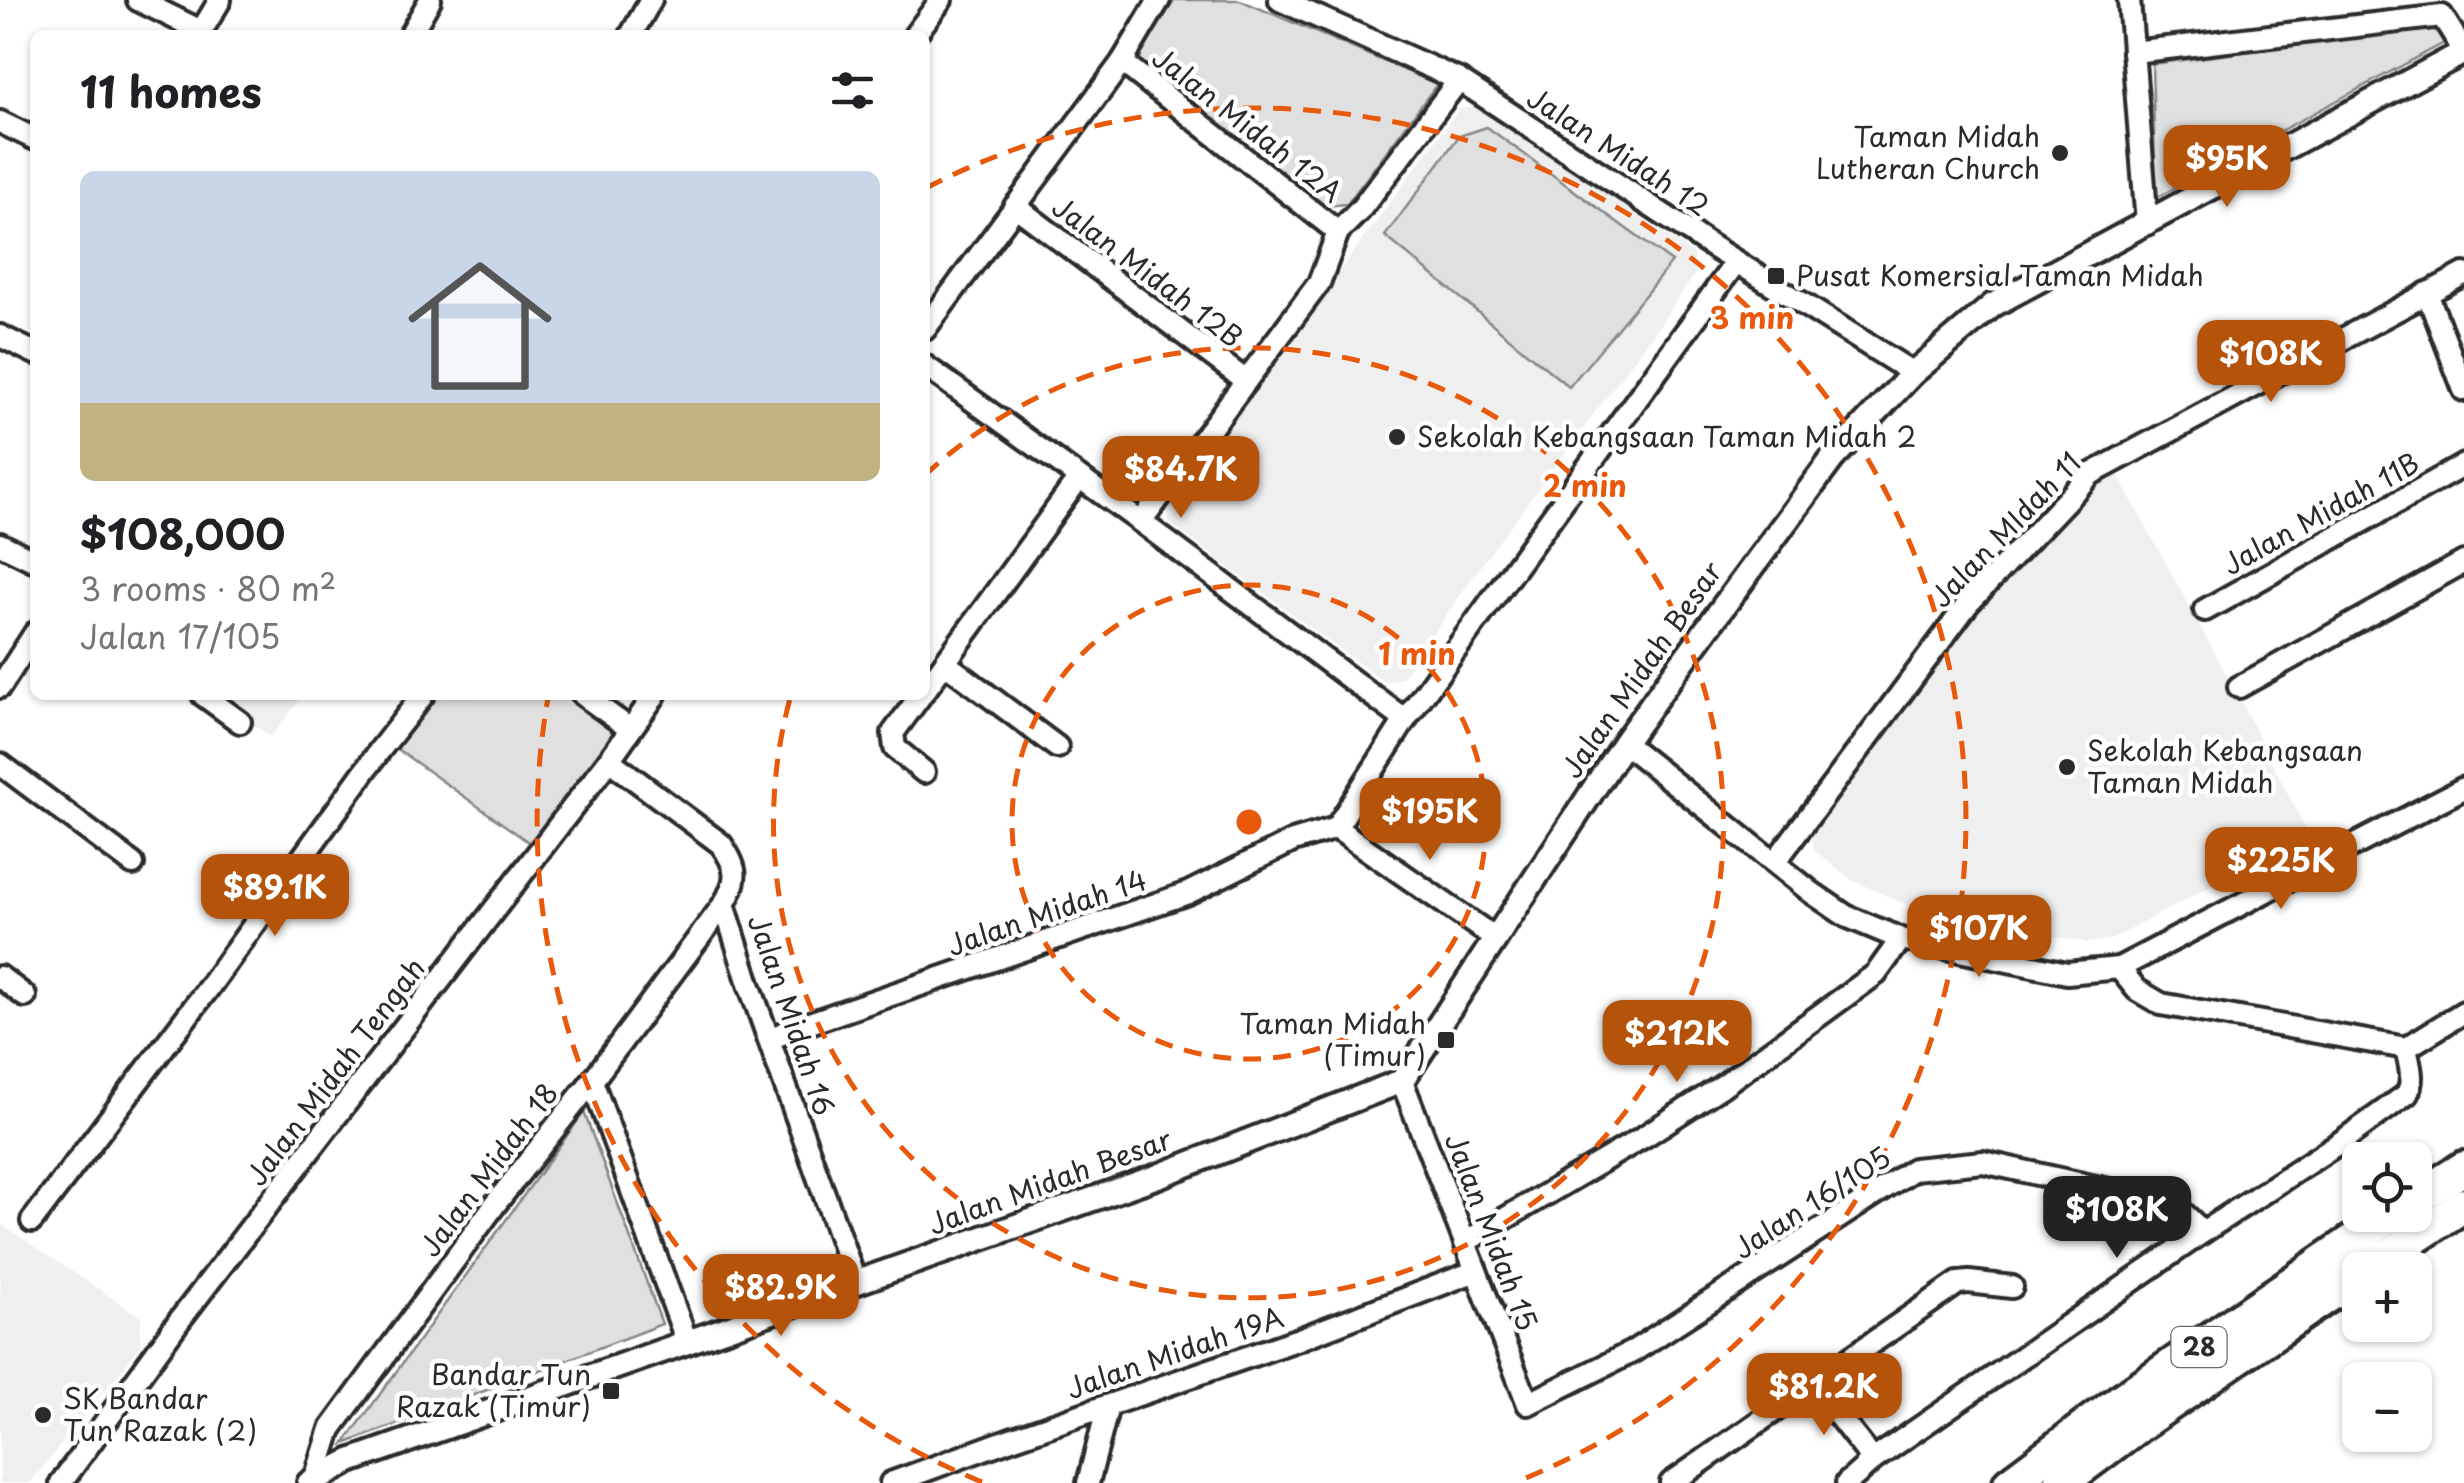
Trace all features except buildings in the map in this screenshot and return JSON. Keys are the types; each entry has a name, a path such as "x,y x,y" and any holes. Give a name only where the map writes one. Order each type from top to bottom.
{"highway":[{"path":"2432,1188 2464,1168"},
{"name":"28","path":"2393,1252 2464,1205"},
{"name":"28","path":"2010,1483 2120,1400 2366,1232"},
{"name":"28","path":"2060,1483 2342,1286"}],"street":[{"path":"138,0 194,30"},
{"path":"202,30 220,0"},
{"path":"420,30 430,0"},
{"path":"634,30 652,0"},
{"path":"919,30 941,0"},
{"path":"930,321 1122,62 1159,0"},
{"name":"Jalan Midah 12","path":"1280,0 1459,80 1913,373"},
{"path":"2130,0 2147,224"},
{"path":"2134,52 2442,16 2464,52"},
{"name":"Jalan Midah Besar","path":"312,1481 350,1461 1158,1176 1402,1080 1624,744 1821,474 1913,373 1993,305 2464,52"},
{"name":"Jalan Midah 12A","path":"1122,62 1338,232"},
{"path":"1141,522 1319,283 1338,232 1360,210 1459,80"},
{"path":"0,122 30,137"},
{"name":"Jalan Midah 12B","path":"1016,206 1246,381"},
{"path":"1496,938 1336,828 1405,720 1736,262"},
{"name":"Jalan MIdah 11","path":"1775,862 1968,605 2092,474 2464,274"},
{"path":"2427,293 2464,390"},
{"path":"0,336 30,350"},
{"path":"930,370 1405,720"},
{"name":"Jalan Midah 11B","path":"2205,610 2464,465"},
{"path":"930,683 1079,478"},
{"path":"0,544 30,559"},
{"path":"2239,687 2464,562"},
{"path":"0,687 30,641"},
{"path":"945,663 1057,747"},
{"path":"209,700 240,722"},
{"path":"32,1221 419,700"},
{"path":"590,700 630,728"},
{"name":"Jalan Midah Tengah","path":"61,1483 651,700"},
{"path":"918,700 894,733 894,748 924,772"},
{"path":"1624,744 1846,916 1902,938 2067,973 2119,968 2464,788"},
{"name":"Jalan Midah 16","path":"608,760 721,844 733,862 734,887 724,904 856,1283"},
{"path":"0,764 133,864"},
{"name":"Jalan Midah 14","path":"770,1039 1188,894 1293,842 1336,828"},
{"name":"Jalan Midah 18","path":"312,1481 332,1430 496,1203 724,904"},
{"path":"1464,1242 1722,1086 1876,974 1902,938"},
{"path":"2119,968 2137,990 2161,1004 2406,1048 2464,1012"},
{"path":"0,977 25,996"},
{"path":"1847,1483 1873,1460 2407,1094 2412,1076 2406,1048"},
{"name":"Jalan Midah 15","path":"1402,1080 1528,1404"},
{"path":"592,1081 687,1342"},
{"name":"Jalan 16/105","path":"1528,1404 1632,1352 1914,1169 1983,1162 2002,1166 2168,1203 2202,1232"},
{"name":"Jalan Midah 19A","path":"901,1481 1300,1339 1476,1271"},
{"path":"1671,1483 1958,1283 2012,1286"},
{"path":"1814,1384 1873,1460"},
{"path":"1088,1483 1108,1406"}],"shaded area":[{"path":"1175,0 1240,0 1437,84 1347,204 1324,206 1135,60"},
{"path":"2436,27 2444,43 2156,198 2152,64"},
{"name":"Sekolah Kebangsaan Taman Midah 2","path":"1479,106 1693,254 1696,273 1402,678 1384,682 1169,523 1167,504 1459,109"},
{"path":"1487,127 1672,262 1569,387 1385,236 1459,136"},
{"name":"Sekolah Kebangsaan Taman Midah","path":"2118,475 2308,833 2113,939 2088,943 1912,907 1852,880 1814,850 1812,831 1978,606 2102,484"},
{"path":"221,700 299,700 271,737"},
{"path":"431,700 578,700 618,728 534,846 397,749"},
{"path":"584,1112 662,1324 344,1444"},
{"name":"SK Bandar Tun Razak (2)","path":"0,1224 141,1317 140,1347 30,1483 0,1483"}],"place":[{"name":"Taman Midah Lutheran Church","path":"2060,153"},
{"name":"Pusat Komersial Taman Midah","path":"1776,276"},
{"name":"Sekolah Kebangsaan Taman Midah 2","path":"1397,437"},
{"name":"Sekolah Kebangsaan Taman Midah","path":"2067,767"},
{"name":"Taman Midah (Timur)","path":"1446,1040"},
{"name":"Bandar Tun Razak (Timur)","path":"611,1391"},
{"name":"SK Bandar Tun Razak (2)","path":"43,1415"}]}
